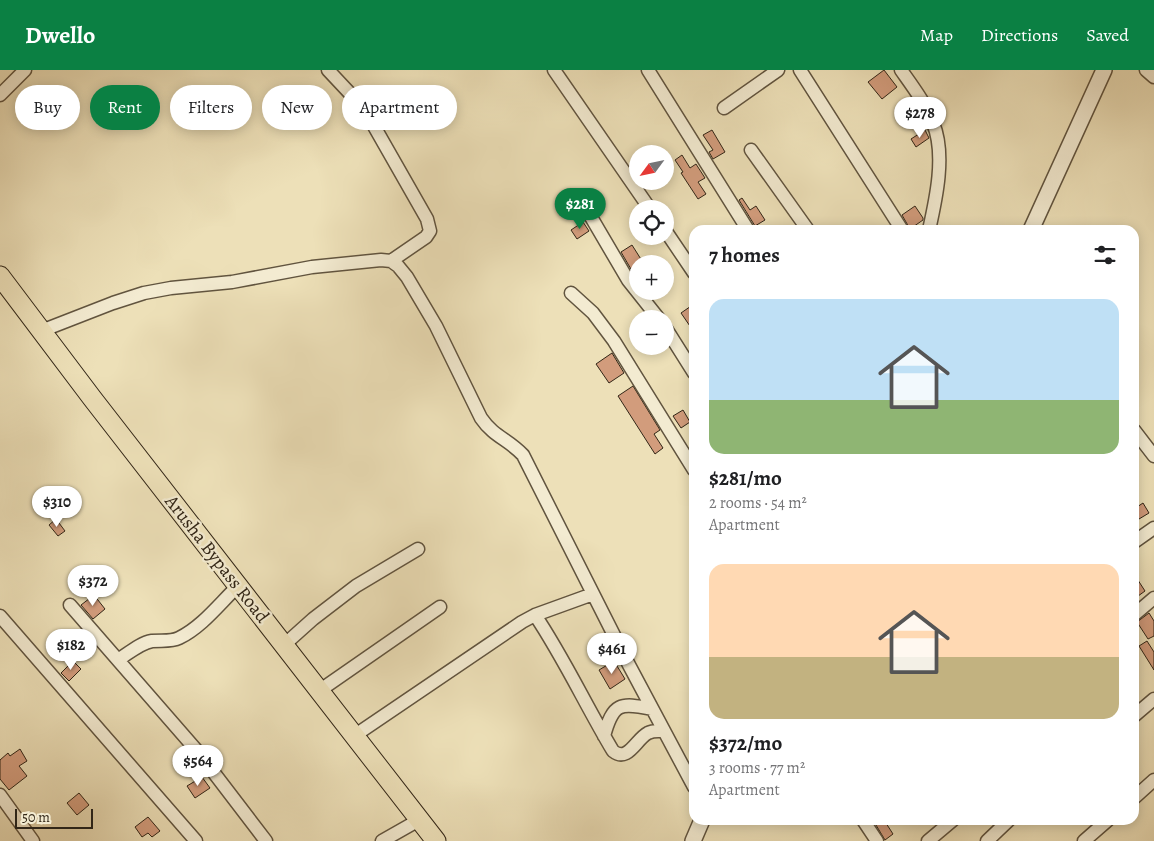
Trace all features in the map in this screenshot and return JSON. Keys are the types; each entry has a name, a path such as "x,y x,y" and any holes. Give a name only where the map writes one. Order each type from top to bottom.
{"main road":[{"name":"Arusha Bypass Road","path":"0,276 436,841"}],"street":[{"path":"0,95 25,70"},
{"path":"328,70 358,102 370,119 428,219 430,231 426,237 391,262"},
{"path":"554,70 644,200"},
{"path":"648,70 745,225"},
{"path":"724,108 778,70"},
{"path":"800,70 899,225"},
{"path":"901,70 930,116 939,148 938,188 931,225"},
{"path":"1033,225 1104,70"},
{"path":"1146,70 1154,77"},
{"path":"751,150 804,225"},
{"path":"584,205 628,280 652,310"},
{"path":"674,243 689,266"},
{"path":"41,331 113,303 144,293 171,288 232,282 312,267 381,260 398,266 407,277 454,361 481,418 489,429 497,436 513,444 522,455 582,570 592,594 689,778"},
{"path":"571,293 593,313 614,341 689,462"},
{"path":"674,342 689,365"},
{"path":"1139,439 1154,456"},
{"path":"1139,538 1154,528"},
{"path":"284,645 313,619 356,586 418,549"},
{"path":"118,660 139,646 151,641 166,642 179,638 203,621 238,586"},
{"path":"354,736 535,614 592,594"},
{"path":"1139,610 1154,598"},
{"path":"70,605 198,752 266,841"},
{"path":"319,691 440,608"},
{"path":"535,614 613,751 621,755 631,750 648,733 664,731"},
{"path":"0,616 196,841"},
{"path":"1139,712 1154,698"},
{"path":"604,736 610,717 620,707 628,705 652,709"},
{"path":"1139,794 1154,780"},
{"path":"0,796 33,841"},
{"path":"382,841 419,820"},
{"path":"866,825 877,841"},
{"path":"928,841 948,825"},
{"path":"987,841 1004,825"},
{"path":"1084,841 1102,825"}],"building":[{"path":"884,70 897,87 882,99 868,82"},
{"path":"712,130 725,152 713,159 709,152 713,150 703,135"},
{"path":"925,130 929,138 916,147 911,139"},
{"path":"682,155 690,168 696,164 705,178 698,182 706,194 698,199 675,160"},
{"path":"742,198 750,210 756,206 765,220 754,225 739,200"},
{"path":"915,206 923,220 916,225 908,225 902,215"},
{"path":"583,222 589,231 577,239 571,230"},
{"path":"632,245 638,255 629,255 629,266 621,252"},
{"path":"689,307 689,325 681,313"},
{"path":"612,353 624,373 609,383 596,364"},
{"path":"633,386 660,430 654,434 663,448 655,454 618,396"},
{"path":"683,410 689,423 681,428 673,416"},
{"path":"1143,503 1149,513 1139,519 1139,506"},
{"path":"56,519 65,531 58,536 49,525"},
{"path":"1139,582 1145,591 1139,595"},
{"path":"94,595 105,609 93,619 81,605"},
{"path":"1149,613 1154,621 1154,636 1148,639 1139,625 1139,620"},
{"path":"1147,641 1154,652 1154,670 1139,646"},
{"path":"73,661 81,669 69,681 61,673"},
{"path":"614,661 625,679 610,689 599,670"},
{"path":"20,749 27,761 19,766 27,776 9,790 0,779 0,760 8,753 10,756"},
{"path":"202,777 210,788 195,798 187,786"},
{"path":"79,793 89,805 77,815 67,803"},
{"path":"148,817 160,831 152,837 148,833 142,837 135,827"},
{"path":"876,825 887,825 893,834 885,840"}]}
